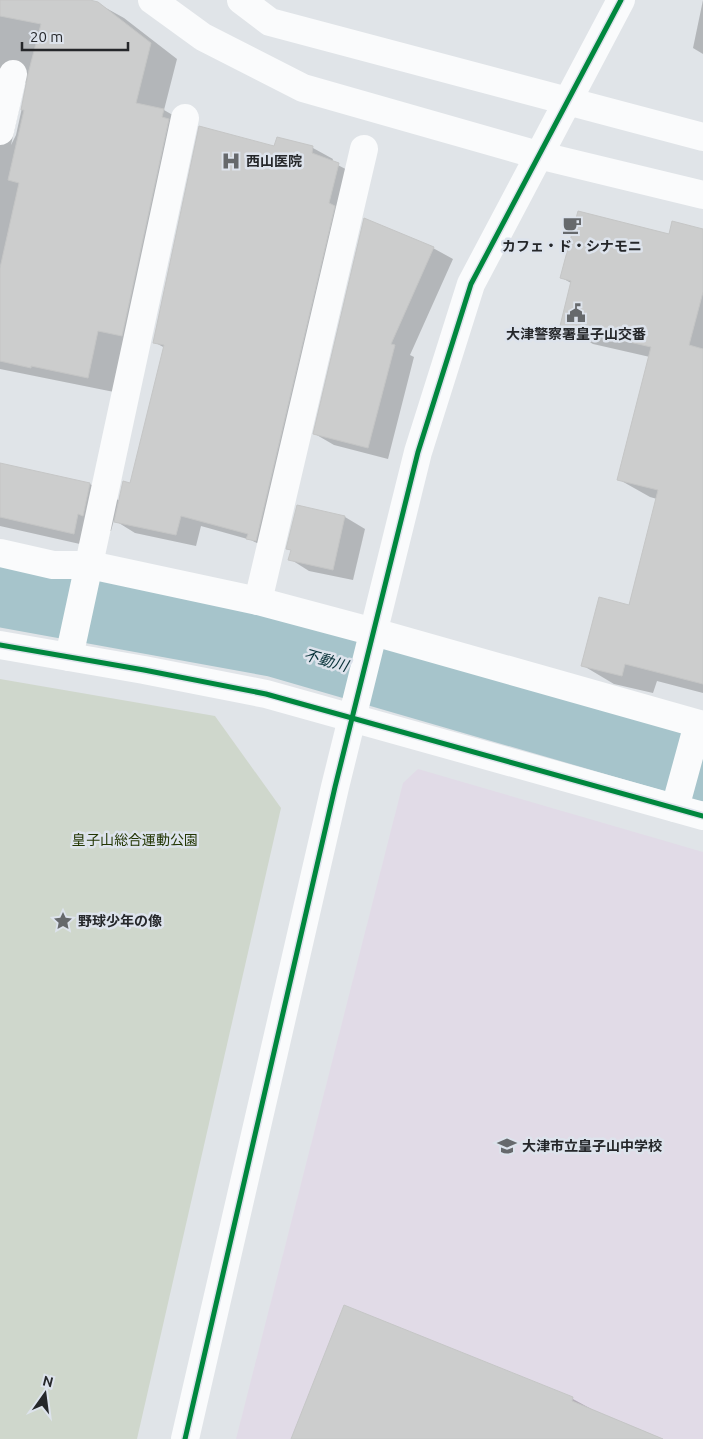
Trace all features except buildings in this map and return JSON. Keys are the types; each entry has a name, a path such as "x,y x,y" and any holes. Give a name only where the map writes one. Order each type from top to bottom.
{"street":[{"path":"152,0 203,37 303,88 538,155 703,195"},
{"path":"240,0 270,22 703,137"},
{"path":"185,1439 355,707 418,452 471,284 622,0"},
{"path":"0,131 13,74"},
{"path":"69,656 90,567 185,118"},
{"path":"258,601 364,149"},
{"path":"0,553 53,565 90,567 258,601 700,724 675,808"},
{"path":"0,645 69,656 249,691 355,707 703,816"}],"shaded area":[{"name":"大津市立皇子山中学校","path":"418,769 703,852 703,1439 236,1439 403,783"}],"green space":[{"name":"皇子山総合運動公園","path":"0,679 215,716 281,808 137,1439 0,1439"}],"waterway":[{"name":"不動川","path":"0,595 275,645 703,769"}],"cycle path":[{"path":"185,1439 335,787 418,452 471,284 621,0"},
{"path":"0,645 144,670 266,694 703,816"}],"place":[{"name":"西山医院","path":"231,161"},
{"name":"カフェ・ド・シナモニ","path":"572,225"},
{"name":"大津警察署皇子山交番","path":"576,313"},
{"name":"野球少年の像","path":"63,921"},
{"name":"大津市立皇子山中学校","path":"507,1146"}]}
